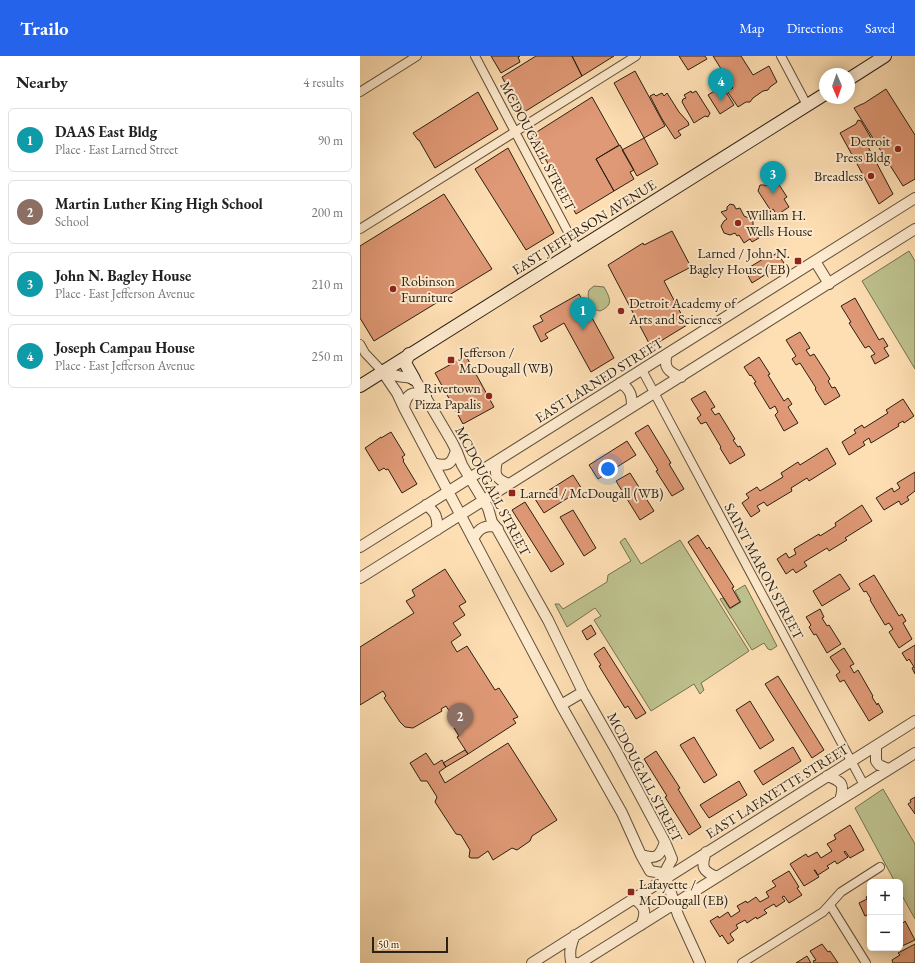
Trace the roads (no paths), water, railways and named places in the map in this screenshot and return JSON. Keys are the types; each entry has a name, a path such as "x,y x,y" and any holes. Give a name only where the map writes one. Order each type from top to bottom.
{"main road":[{"path":"855,75 885,56"},
{"name":"EAST JEFFERSON AVENUE","path":"360,386 819,98"},
{"path":"409,354 405,363 414,379"}],"street":[{"path":"360,92 417,56"},
{"name":"MCDOUGALL STREET","path":"475,56 577,249"},
{"path":"360,229 636,56"},
{"path":"781,56 808,105"},
{"name":"EAST LARNED STREET","path":"360,547 915,198"},
{"path":"360,578 915,230"},
{"path":"815,261 829,284"},
{"path":"360,344 365,353 382,371 397,393 561,705 622,813 650,871 662,873 666,878 700,963"},
{"path":"667,354 665,361 667,368 673,374 681,377"},
{"name":"SAINT MARON STREET","path":"642,370 864,785"},
{"path":"382,371 390,372 397,376 407,376 414,379"},
{"name":"MCDOUGALL STREET","path":"414,379 426,396 456,450 462,466 488,508 492,522 498,530 548,620 583,692 665,842 672,859 667,868 666,878"},
{"path":"620,383 627,387 631,393 632,407"},
{"path":"404,408 405,400 410,394 418,393 426,396"},
{"path":"433,463 442,466 448,464 453,459 456,450"},
{"path":"496,461 496,476 502,482 509,484"},
{"path":"426,505 432,509 436,515 438,521 437,530"},
{"path":"473,539 477,532 482,528 492,526 498,530"},
{"path":"561,705 583,692"},
{"name":"EAST LAFAYETTE STREET","path":"532,963 915,721"},
{"path":"876,746 876,761 879,765 888,769"},
{"path":"580,963 915,753"},
{"path":"827,776 839,781 843,786 843,792 840,800"},
{"path":"641,855 652,858 657,856 661,853 665,842"},
{"path":"706,852 703,868 708,874 717,877"},
{"path":"742,963 817,916 830,905 841,892 880,867"},
{"path":"633,898 641,903 644,910 644,917 641,925"},
{"path":"830,905 866,963"},
{"path":"575,935 570,945 570,954 571,961 576,963"}],"place":[{"name":"Joseph Campau House","path":"721,101"},
{"name":"Detroit Press Bldg","path":"898,149"},
{"name":"Breadless","path":"871,176"},
{"name":"John N. Bagley House","path":"773,194"},
{"name":"William H. Wells House","path":"738,223"},
{"name":"Larned / John N. Bagley House (EB)","path":"798,261"},
{"name":"Robinson Furniture","path":"393,289"},
{"name":"Detroit Academy of Arts and Sciences","path":"621,311"},
{"name":"DAAS East Bldg","path":"583,330"},
{"name":"Jefferson / McDougall (WB)","path":"451,360"},
{"name":"Rivertown Pizza Papalis","path":"489,396"},
{"name":"Larned / McDougall (WB)","path":"512,493"},
{"name":"Martin Luther King High School","path":"460,736"},
{"name":"Lafayette / McDougall (EB)","path":"631,892"}]}
